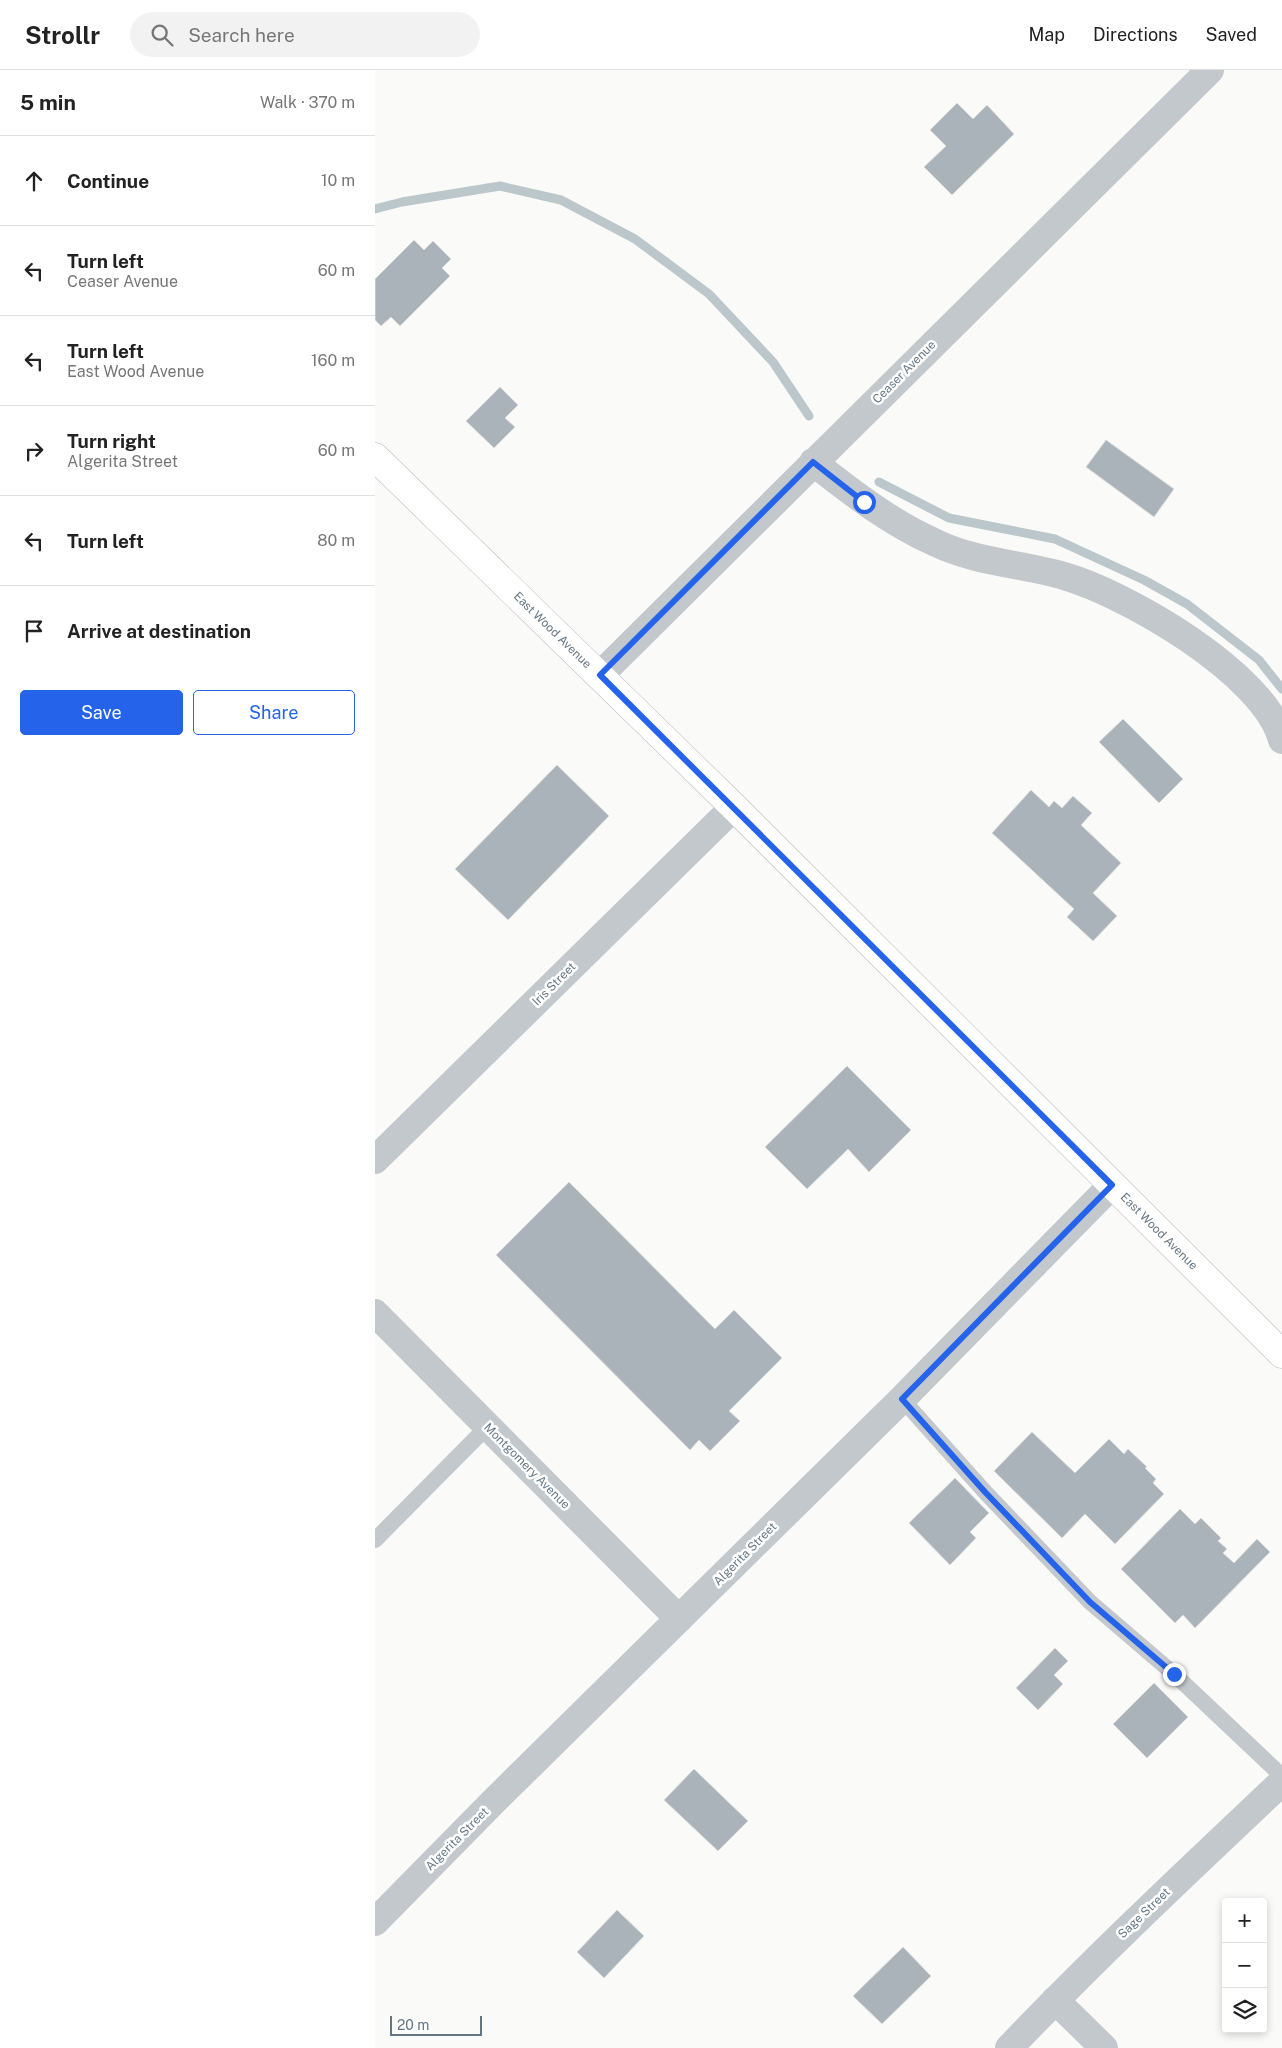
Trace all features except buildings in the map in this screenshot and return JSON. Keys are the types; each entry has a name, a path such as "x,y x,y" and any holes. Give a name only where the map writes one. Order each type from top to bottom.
{"main road":[{"name":"East Wood Avenue","path":"375,458 734,807 1282,1354"}],"street":[{"name":"Ceaser Avenue","path":"600,675 1210,70"},
{"path":"813,462 864,502 936,543 965,554 1012,563 1071,578 1107,592 1137,607 1204,650 1252,690 1269,712 1282,740"},
{"name":"Iris Street","path":"375,1160 734,807"},
{"name":"Algerita Street","path":"375,1922 501,1794 902,1399 1112,1185"},
{"name":"Montgomery Avenue","path":"375,1312 679,1619"},
{"name":"Sage Street","path":"1009,2048 1165,1892 1282,1782"},
{"path":"1055,2000 1104,2048"}],"lane":[{"path":"902,1399 985,1492 1090,1602 1174,1674 1282,1776"},
{"path":"375,1540 488,1426"}],"waterway":[{"path":"375,209 402,202 500,186 561,200 635,239 709,294 773,362 809,416"},
{"path":"879,482 949,518 1055,539 1144,580 1187,604 1259,660 1282,689"}],"route":[{"path":"864,502 813,462 600,675 1112,1185 902,1399 985,1492 1090,1602 1174,1674"}]}
